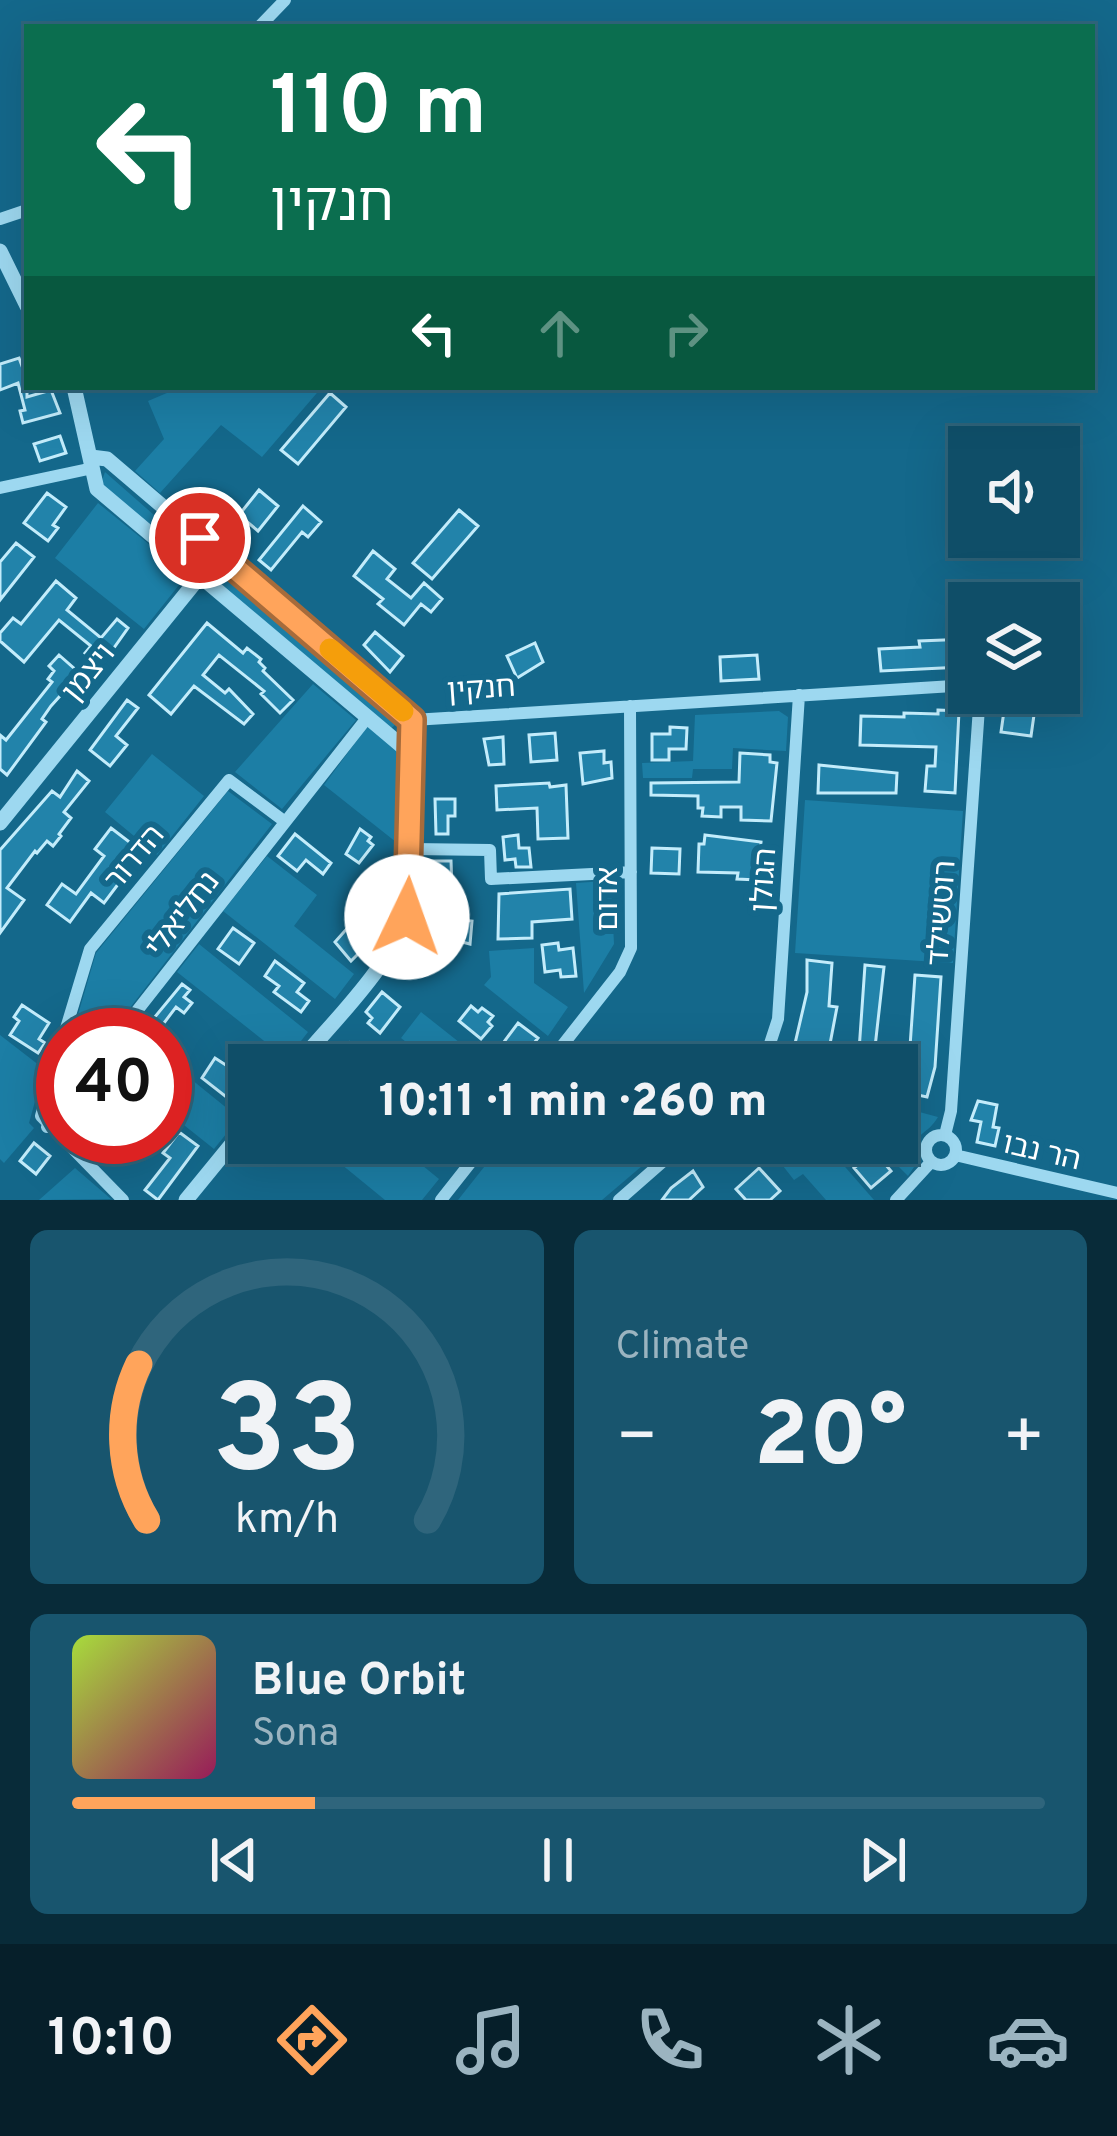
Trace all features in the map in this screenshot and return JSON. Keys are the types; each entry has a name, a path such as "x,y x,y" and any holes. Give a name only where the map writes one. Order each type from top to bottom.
{"street":[{"path":"262,24 285,0"},
{"path":"0,251 24,300"},
{"path":"75,390 97,489 410,753"},
{"name":"חנקין","path":"92,462 107,459 412,720 948,686"},
{"path":"0,488 92,462"},
{"name":"ויצמן","path":"0,823 218,554"},
{"name":"הגולן","path":"770,1044 778,1018 799,695"},
{"name":"אדום","path":"563,1044 628,958 630,706"},
{"name":"רוטשילד","path":"945,1136 952,1111 979,714"},
{"name":"נחליאלי","path":"139,1008 367,718"},
{"path":"314,1044 401,933 410,896 412,720"},
{"name":"הדרור","path":"73,1008 90,949 229,780 284,821"},
{"path":"411,849 490,850 491,879 631,872"},
{"path":"934,1136 945,1136 955,1144 955,1155 947,1164 931,1162 927,1143 934,1136"},
{"path":"186,1200 228,1149"},
{"name":"הר נבו","path":"955,1155 1096,1194 1117,1193"},
{"path":"896,1200 931,1162"},
{"path":"86,1164 123,1200"},
{"path":"441,1200 469,1164"},
{"path":"619,1200 660,1164"}],"shaded area":[{"path":"174,390 319,390 262,457 221,425 160,493 135,471 164,439 148,401"},
{"path":"105,472 195,551 191,564 100,486"},
{"path":"98,503 187,575 144,629 55,558"},
{"path":"217,567 401,720 389,730 207,577"},
{"path":"313,684 356,720 282,809 235,772"},
{"path":"779,711 788,717 786,751 733,748 732,769 693,769 692,778 643,778 642,763 693,761 695,715"},
{"path":"369,724 402,754 401,846 324,785"},
{"path":"152,754 204,796 157,855 105,812"},
{"path":"228,791 272,824 130,1008 80,1008 96,953"},
{"path":"805,800 963,811 953,963 795,953"},
{"path":"267,856 317,895 294,926 354,974 335,999 223,911"},
{"path":"576,883 611,883 614,944 584,993"},
{"path":"199,944 308,1032 299,1044 268,1044 177,972"},
{"path":"534,948 534,983 568,1007 548,1036 484,985 491,977 489,951"},
{"path":"421,1012 461,1044 409,1044 401,1038"},
{"path":"0,1035 36,1063 36,1098 29,1123 34,1128 4,1163 0,1159"},
{"path":"192,1080 228,1109 228,1132 214,1149 192,1131"},
{"path":"918,1112 938,1117 918,1139"},
{"path":"341,1164 421,1164 439,1179 422,1200 385,1200"},
{"path":"486,1164 644,1164 602,1200 458,1200"},
{"path":"781,1164 842,1164 874,1200 826,1200 803,1174 794,1180"},
{"path":"896,1164 916,1164 908,1176"},
{"path":"75,1168 111,1199 39,1200"}],"building":[{"path":"19,358 27,397 51,390 60,413 23,423 18,383 0,390 0,364"},
{"path":"330,393 346,407 298,464 281,450"},
{"path":"60,436 66,453 40,461 34,444"},
{"path":"259,490 278,506 258,531 239,515"},
{"path":"47,493 66,507 48,541 24,523"},
{"path":"303,506 321,522 308,537 302,532 271,570 259,560"},
{"path":"459,510 478,526 432,579 413,563"},
{"path":"16,543 34,557 0,600 0,562"},
{"path":"373,551 395,569 387,579 411,598 424,583 442,599 431,612 421,604 404,625 378,604 383,599 354,576"},
{"path":"56,581 76,598 67,610 101,638 117,619 128,628 101,666 85,653 91,646 59,620 24,662 0,641 0,633 13,618 21,624"},
{"path":"207,623 243,653 247,648 261,659 263,671 293,700 280,713 261,694 264,691 219,655 203,675 225,693 229,689 253,714 244,724 194,686 171,714 149,695"},
{"path":"375,632 403,656 390,672 364,645"},
{"path":"948,640 948,668 881,671 879,649 920,647 919,641"},
{"path":"535,643 543,662 517,678 507,656"},
{"path":"59,655 85,678 75,690 70,685 51,706 42,719 46,722 7,775 0,769 0,735 6,740 52,682 48,679 54,671 49,666"},
{"path":"757,655 759,679 721,681 720,657"},
{"path":"127,700 138,708 116,736 127,745 110,766 90,750"},
{"path":"938,710 959,714 955,793 925,791 927,766 935,766 936,747 860,745 861,716 938,714"},
{"path":"1004,714 1034,715 1031,736 1001,732"},
{"path":"670,727 687,728 686,749 669,749 669,760 652,760 652,734 670,734"},
{"path":"555,733 557,760 531,762 529,735"},
{"path":"503,737 504,764 489,765 484,739"},
{"path":"604,751 612,778 583,784 580,753"},
{"path":"740,753 770,755 770,762 777,763 771,821 741,820 741,807 721,807 721,817 702,816 698,796 651,795 651,783 739,782"},
{"path":"819,765 897,773 896,793 818,793"},
{"path":"77,771 89,781 64,812 71,818 61,836 53,846 47,841 35,851 7,888 24,900 0,933 0,850 52,791 60,797"},
{"path":"549,783 550,787 566,785 568,838 538,839 537,808 497,810 496,786"},
{"path":"435,799 455,799 448,834 436,834"},
{"path":"111,828 132,844 108,875 119,883 104,903 91,893 70,922 47,905 62,884 76,894 104,856 95,849"},
{"path":"360,829 373,845 359,863 346,854"},
{"path":"295,834 331,863 323,874 306,860 297,871 278,856"},
{"path":"518,835 519,848 529,848 531,867 516,867 515,859 505,860 503,837"},
{"path":"705,835 761,842 758,880 737,879 738,873 698,872 699,844 704,844"},
{"path":"652,848 680,849 679,874 651,873"},
{"path":"431,861 451,861 452,888 432,889"},
{"path":"570,889 572,919 532,922 532,938 498,939 499,894"},
{"path":"375,897 387,907 365,935 372,940 351,961 335,942"},
{"path":"445,913 462,914 461,920 472,921 470,944 443,937"},
{"path":"233,928 254,943 239,964 218,949"},
{"path":"558,943 559,950 573,948 576,976 561,977 560,970 545,972 542,945"},
{"path":"807,960 832,963 829,1006 837,1007 830,1044 795,1044 807,992"},
{"path":"275,961 304,983 297,992 309,1001 301,1012 274,992 279,986 265,976"},
{"path":"865,965 884,967 875,1044 859,1044"},
{"path":"915,975 941,977 935,1067 927,1097 918,1095 918,1044 910,1044"},
{"path":"182,984 190,990 184,997 192,1003 188,1008 162,1008"},
{"path":"382,992 400,1007 380,1033 368,1023 372,1018 366,1012"},
{"path":"22,1005 36,1014 36,1052 10,1035 19,1021 14,1017"},
{"path":"471,1006 493,1016 488,1022 492,1026 481,1039 459,1021"},
{"path":"518,1023 538,1038 533,1044 502,1044"},
{"path":"215,1058 228,1066 225,1096 202,1078"},
{"path":"978,1101 997,1105 995,1146 977,1142 981,1122 971,1120"},
{"path":"34,1143 36,1164 44,1164 36,1174 20,1161"},
{"path":"165,1164 185,1164 158,1200 145,1190"},
{"path":"885,1164 891,1171 871,1188 854,1168"},
{"path":"759,1168 780,1191 770,1200 746,1200 736,1189"},
{"path":"693,1171 703,1187 689,1200 662,1200 671,1188"}],"slow traffic":[{"path":"330,649 403,711"}],"route":[{"path":"200,538 412,720 407,917"}]}
